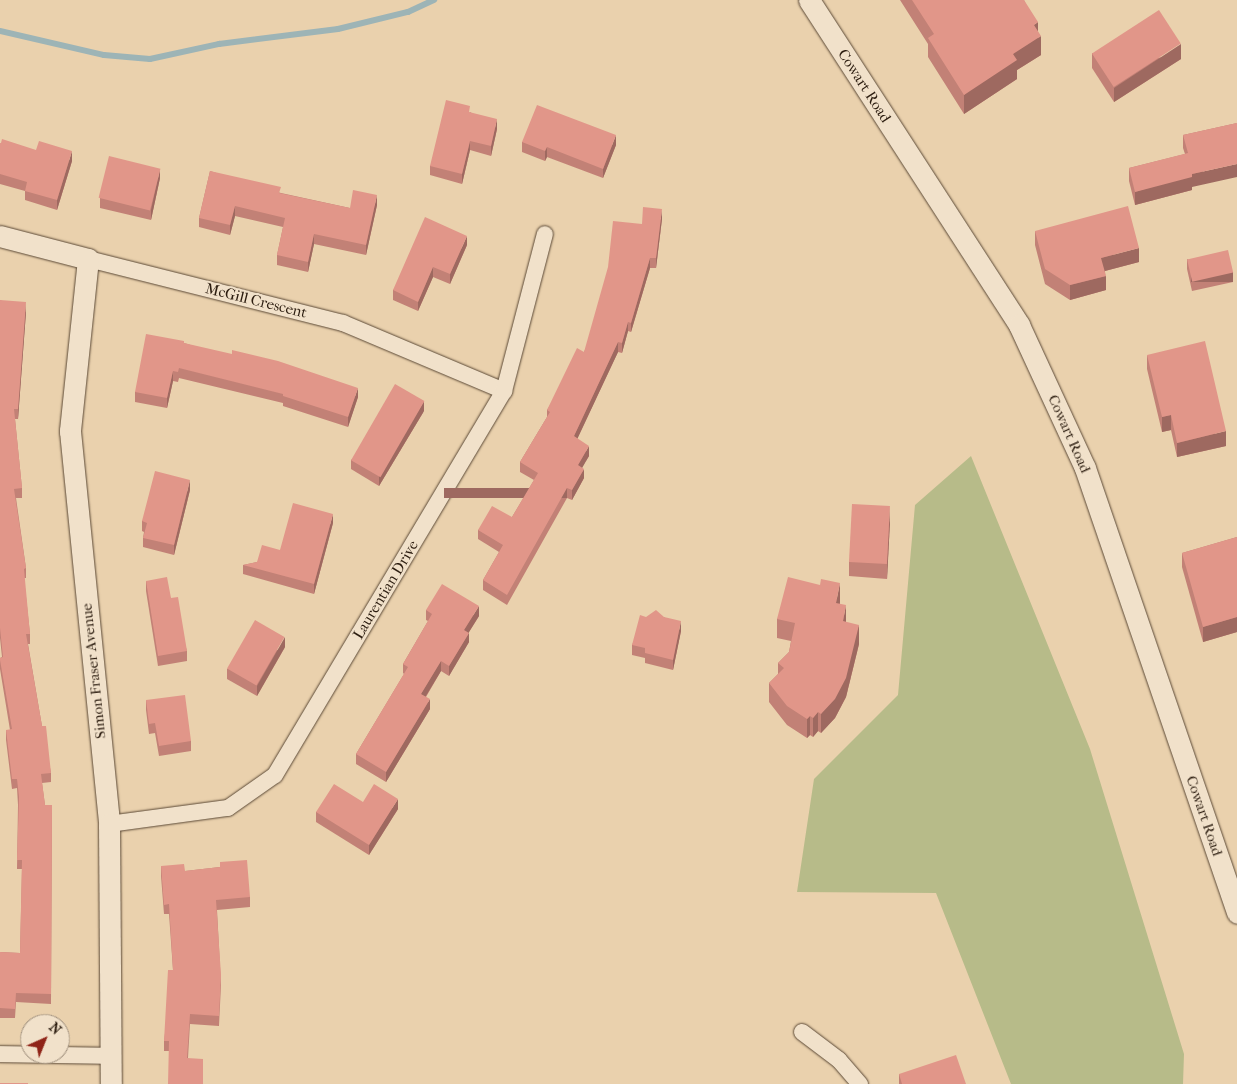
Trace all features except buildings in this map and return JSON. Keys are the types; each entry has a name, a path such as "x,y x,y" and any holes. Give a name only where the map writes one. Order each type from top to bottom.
{"street":[{"name":"Cowart Road","path":"809,0 1019,325 1085,468 1237,913"},
{"name":"Laurentian Drive","path":"109,824 228,808 275,775 504,391 545,234"},
{"name":"McGill Crescent","path":"0,236 343,323 504,391"},
{"name":"Simon Fraser Avenue","path":"88,259 70,431 109,824 111,1084"},
{"path":"802,1032 839,1060 860,1084"},
{"path":"0,1054 112,1056"}],"green space":[{"path":"971,456 1090,749 1184,1054 1183,1084 1011,1084 936,893 797,892 814,779 898,695 915,505"}],"waterway":[{"path":"0,31 104,55 150,59 219,44 338,29 408,12 434,0"}]}
